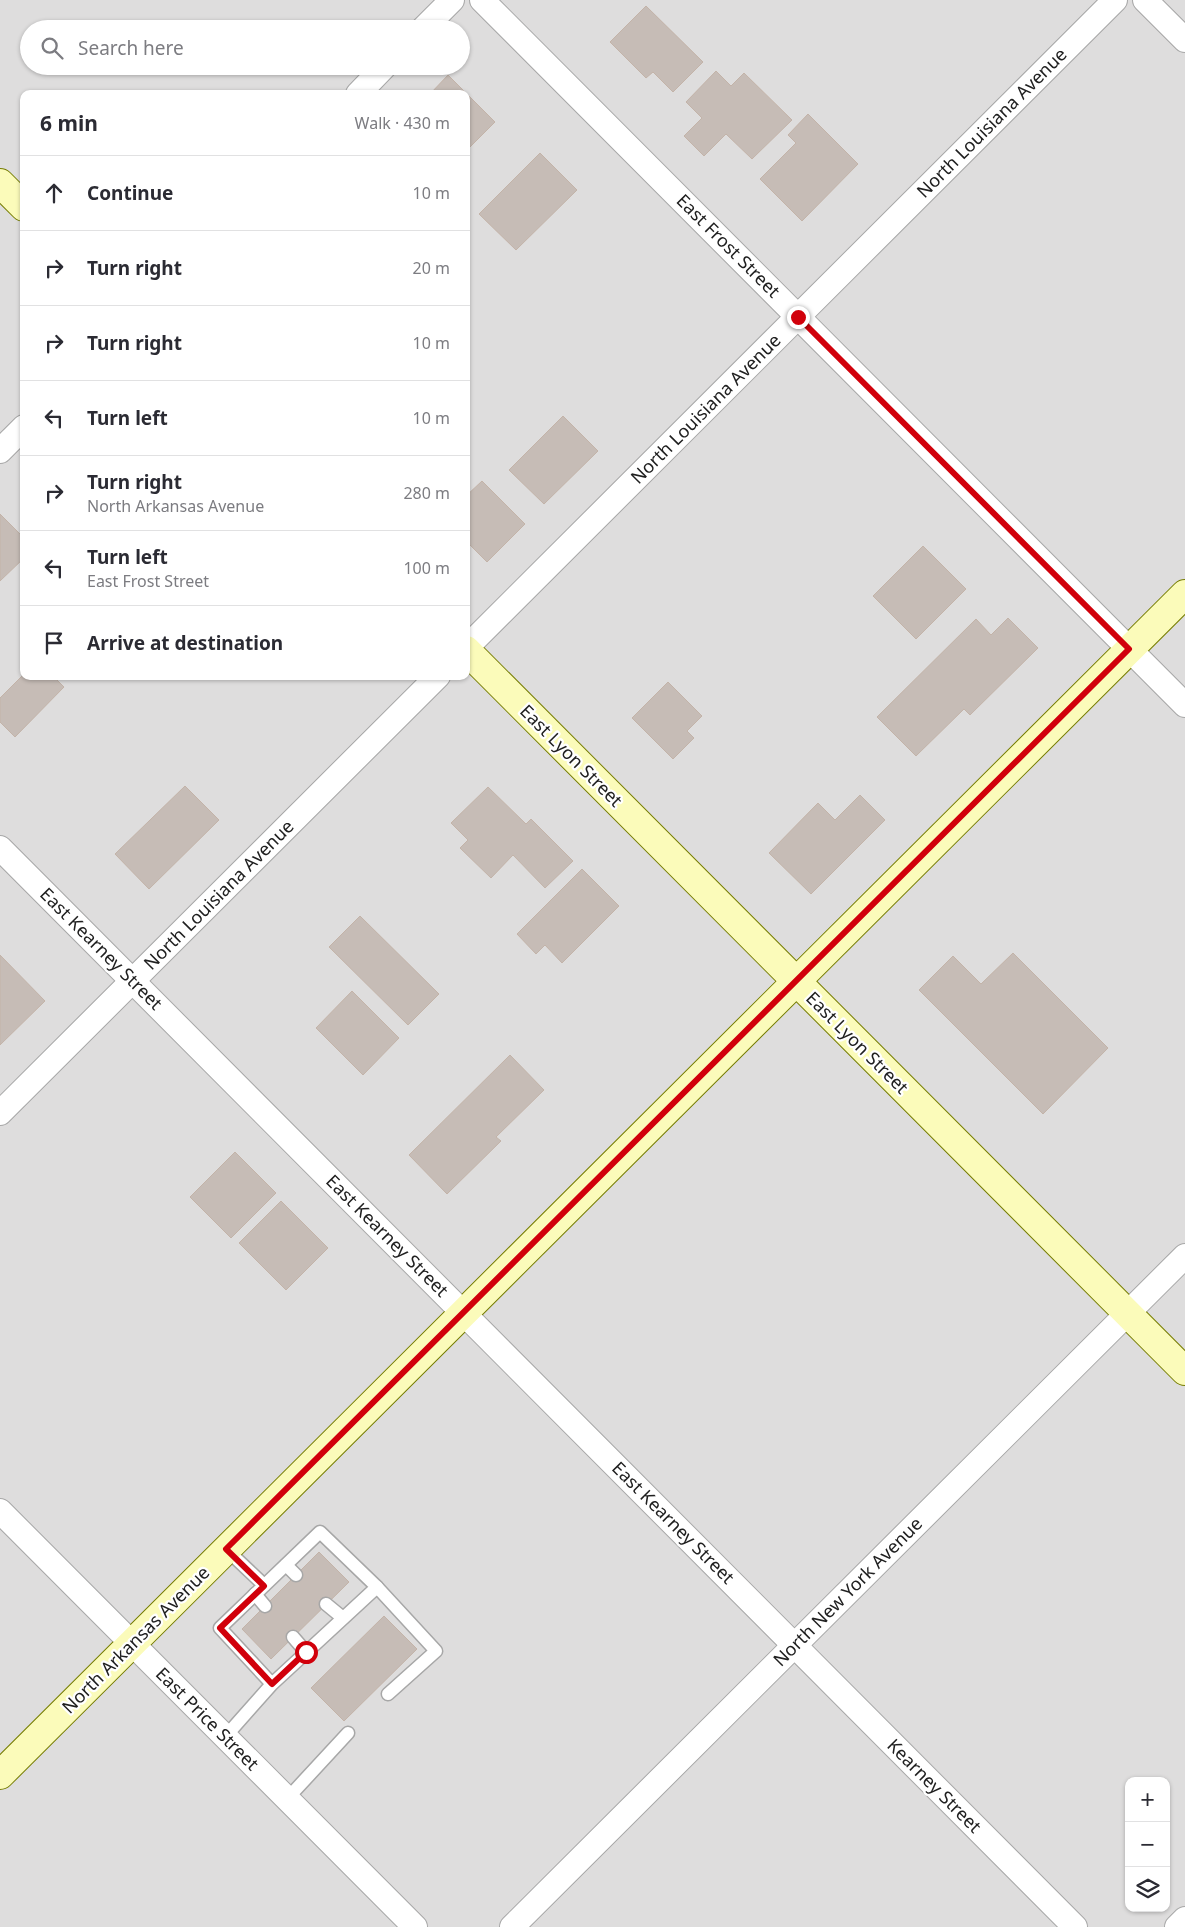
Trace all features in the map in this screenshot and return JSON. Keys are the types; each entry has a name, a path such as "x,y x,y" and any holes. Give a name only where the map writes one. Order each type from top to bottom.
{"main road":[{"path":"0,183 20,203"},
{"name":"North Arkansas Avenue","path":"0,1775 1185,594"},
{"name":"East Lyon Street","path":"470,653 1185,1372"}],"street":[{"path":"432,20 452,0"},
{"name":"East Frost Street","path":"482,0 1185,705"},
{"name":"North Louisiana Avenue","path":"470,645 1115,0"},
{"path":"1145,0 1185,40"},
{"path":"362,90 376,75"},
{"path":"0,451 20,431"},
{"name":"North Louisiana Avenue","path":"0,1112 434,680"},
{"name":"East Kearney Street","path":"0,848 794,1645"},
{"name":"North New York Avenue","path":"512,1927 1185,1256"},
{"name":"East Price Street","path":"0,1511 415,1927"},
{"name":"Kearney Street","path":"794,1645 1075,1927"},
{"path":"1177,1927 1185,1919"}],"lane":[{"path":"272,1684 220,1628 320,1532 376,1586 436,1651 388,1694"},
{"path":"226,1549 259,1590 265,1606"},
{"path":"286,1565 296,1575"},
{"path":"225,1737 272,1684 376,1586"},
{"path":"326,1604 343,1618"},
{"path":"293,1637 306,1652"},
{"path":"287,1799 348,1733"}],"shaded area":[{"path":"0,0 1185,0 1185,1927 0,1927"}],"building":[{"path":"646,6 703,62 673,92 653,72 646,78 610,42"},
{"path":"716,71 731,86 744,73 792,120 752,159 726,134 704,156 684,136 702,118 686,102"},
{"path":"448,75 463,90 434,90"},
{"path":"470,97 495,122 470,147"},
{"path":"808,114 858,164 802,221 760,179 796,143 788,135"},
{"path":"540,153 577,190 516,250 479,214"},
{"path":"563,416 598,451 544,504 509,470"},
{"path":"482,481 525,524 487,562 470,545 470,492"},
{"path":"0,514 20,534 20,562 0,581"},
{"path":"923,546 966,589 916,639 873,596"},
{"path":"1008,618 1038,648 970,715 964,709 916,756 877,717 976,619 991,635"},
{"path":"20,678 20,680 57,680 64,687 15,737 0,722 0,698"},
{"path":"668,682 702,716 687,731 694,738 673,759 632,718"},
{"path":"185,786 219,820 149,889 115,854"},
{"path":"488,787 526,824 531,819 573,861 545,888 513,855 491,878 460,848 468,840 451,823"},
{"path":"860,795 885,820 811,894 769,853 818,803 835,820"},
{"path":"582,869 619,906 562,963 545,945 536,954 517,934"},
{"path":"360,916 439,994 408,1025 329,947"},
{"path":"1013,953 1108,1048 1043,1114 919,990 953,956 981,984"},
{"path":"0,955 45,1001 0,1045"},
{"path":"352,991 399,1038 363,1075 316,1028"},
{"path":"510,1055 544,1090 496,1137 501,1141 447,1194 409,1155"},
{"path":"235,1152 276,1193 231,1238 190,1197"},
{"path":"281,1201 328,1248 286,1290 239,1243"},
{"path":"319,1552 349,1582 271,1659 242,1629"},
{"path":"384,1616 417,1649 344,1721 311,1688"}],"route":[{"path":"306,1652 272,1684 220,1628 264,1586 226,1549 1129,649 798,317"}]}
